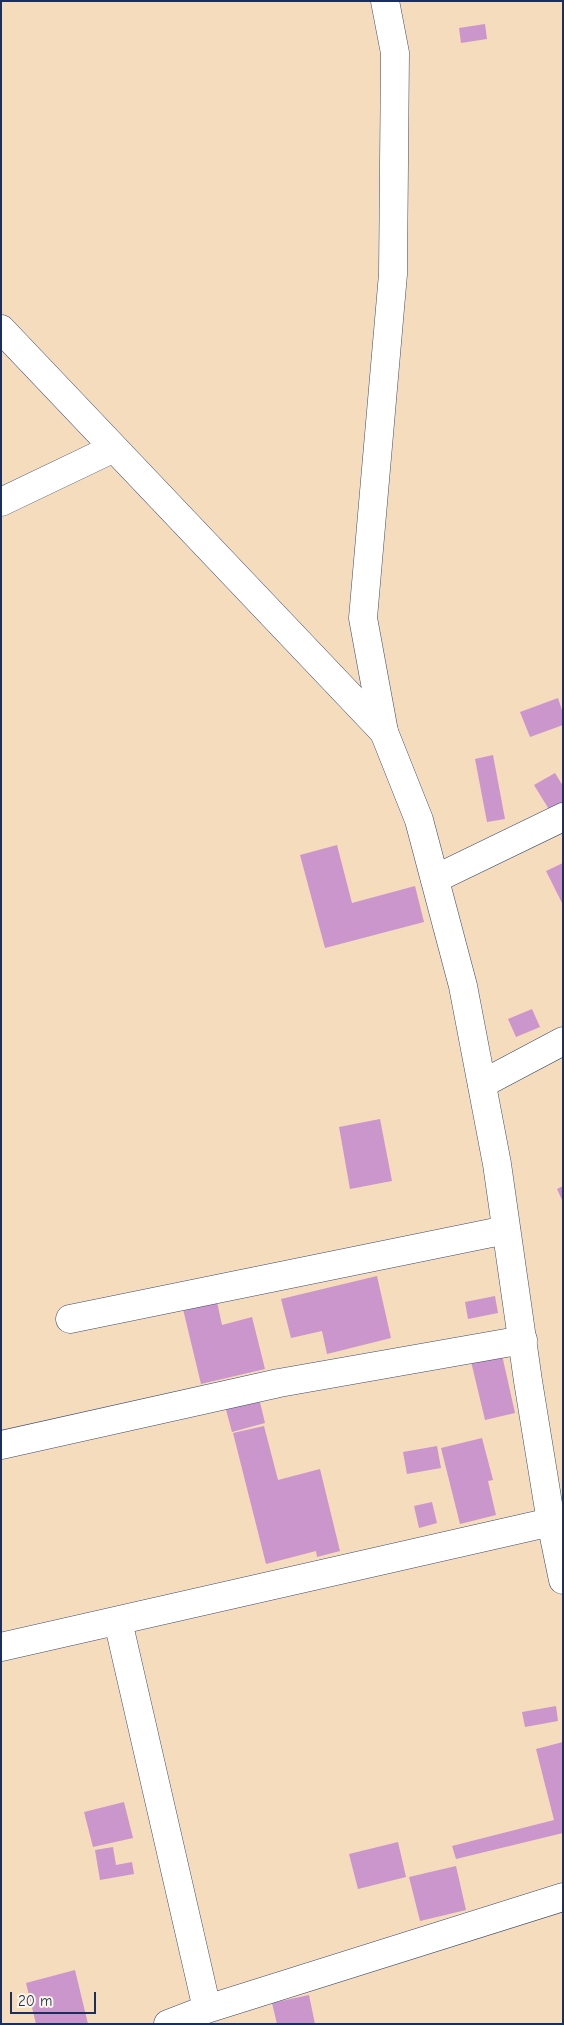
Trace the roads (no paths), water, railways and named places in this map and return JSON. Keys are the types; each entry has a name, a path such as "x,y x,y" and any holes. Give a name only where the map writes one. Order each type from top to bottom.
{"street":[{"path":"385,1 395,53 393,274 363,618 384,732 419,820 463,986 482,1084 551,1522 563,1580"},
{"path":"1,330 384,732"},
{"path":"1,502 114,448"},
{"path":"435,879 563,817"},
{"path":"482,1084 563,1042"},
{"path":"70,1319 506,1230"},
{"path":"1,1445 279,1383 523,1340"},
{"path":"1,1647 551,1522"},
{"path":"118,1620 207,2009"},
{"path":"168,2024 207,2009 563,1897"}]}
